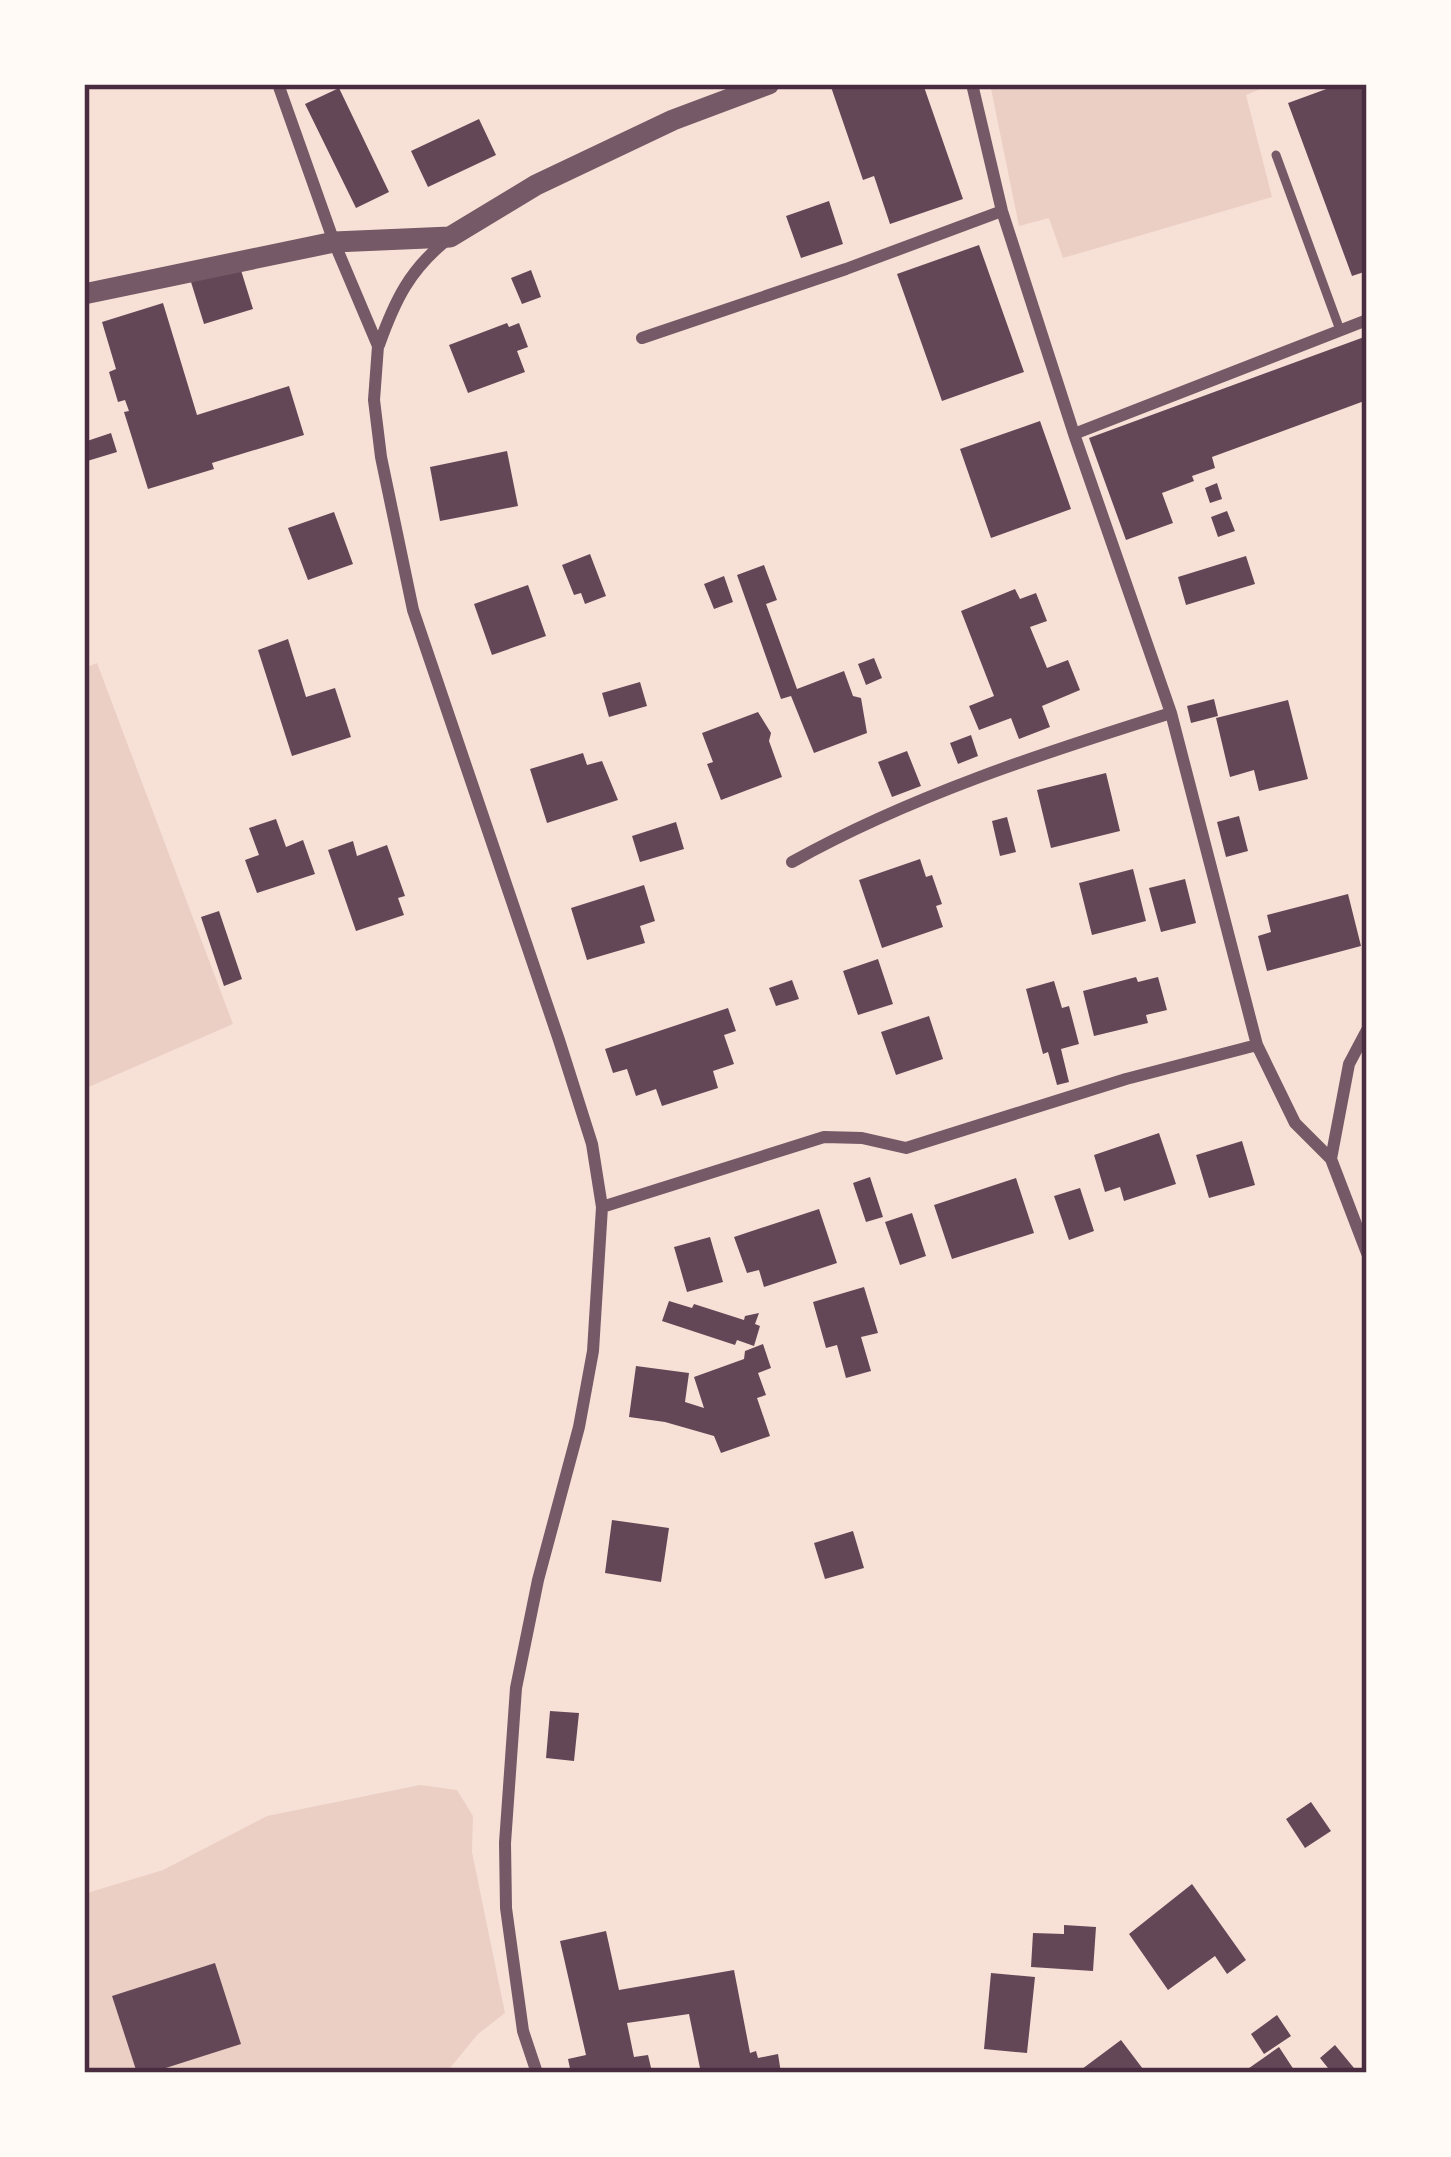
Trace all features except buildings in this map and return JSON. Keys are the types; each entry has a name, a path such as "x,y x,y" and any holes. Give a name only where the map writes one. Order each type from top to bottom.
{"street":[{"path":"278,84 334,242 378,346"},
{"path":"537,2073 523,2031 506,1908 505,1843 514,1710 538,1580 579,1427 593,1351 602,1207 592,1144 566,1061 413,610 381,457 374,400 378,346 397,295 421,261 450,237 536,185 673,120 770,84"},
{"path":"972,84 1002,211 1171,713 1257,1045 1295,1123 1331,1160 1367,1252"},
{"path":"642,338 1002,211"},
{"path":"84,294 334,242 450,237"},
{"path":"1074,434 1367,320"},
{"path":"792,862 842,834 1054,750 1171,713"},
{"path":"1331,1160 1349,1064 1367,1030"},
{"path":"602,1207 824,1137 862,1138 906,1148 1126,1078 1257,1045"}],"lane":[{"path":"1276,155 1340,330"}],"shaded area":[{"path":"990,84 1273,84 1246,95 1272,197 1063,258 1049,218 1019,226"},
{"path":"97,663 233,1024 84,1089 84,668"},
{"path":"420,1785 457,1790 473,1816 472,1852 505,2013 478,2034 446,2073 84,2073 84,1894 163,1870 267,1816"}]}
